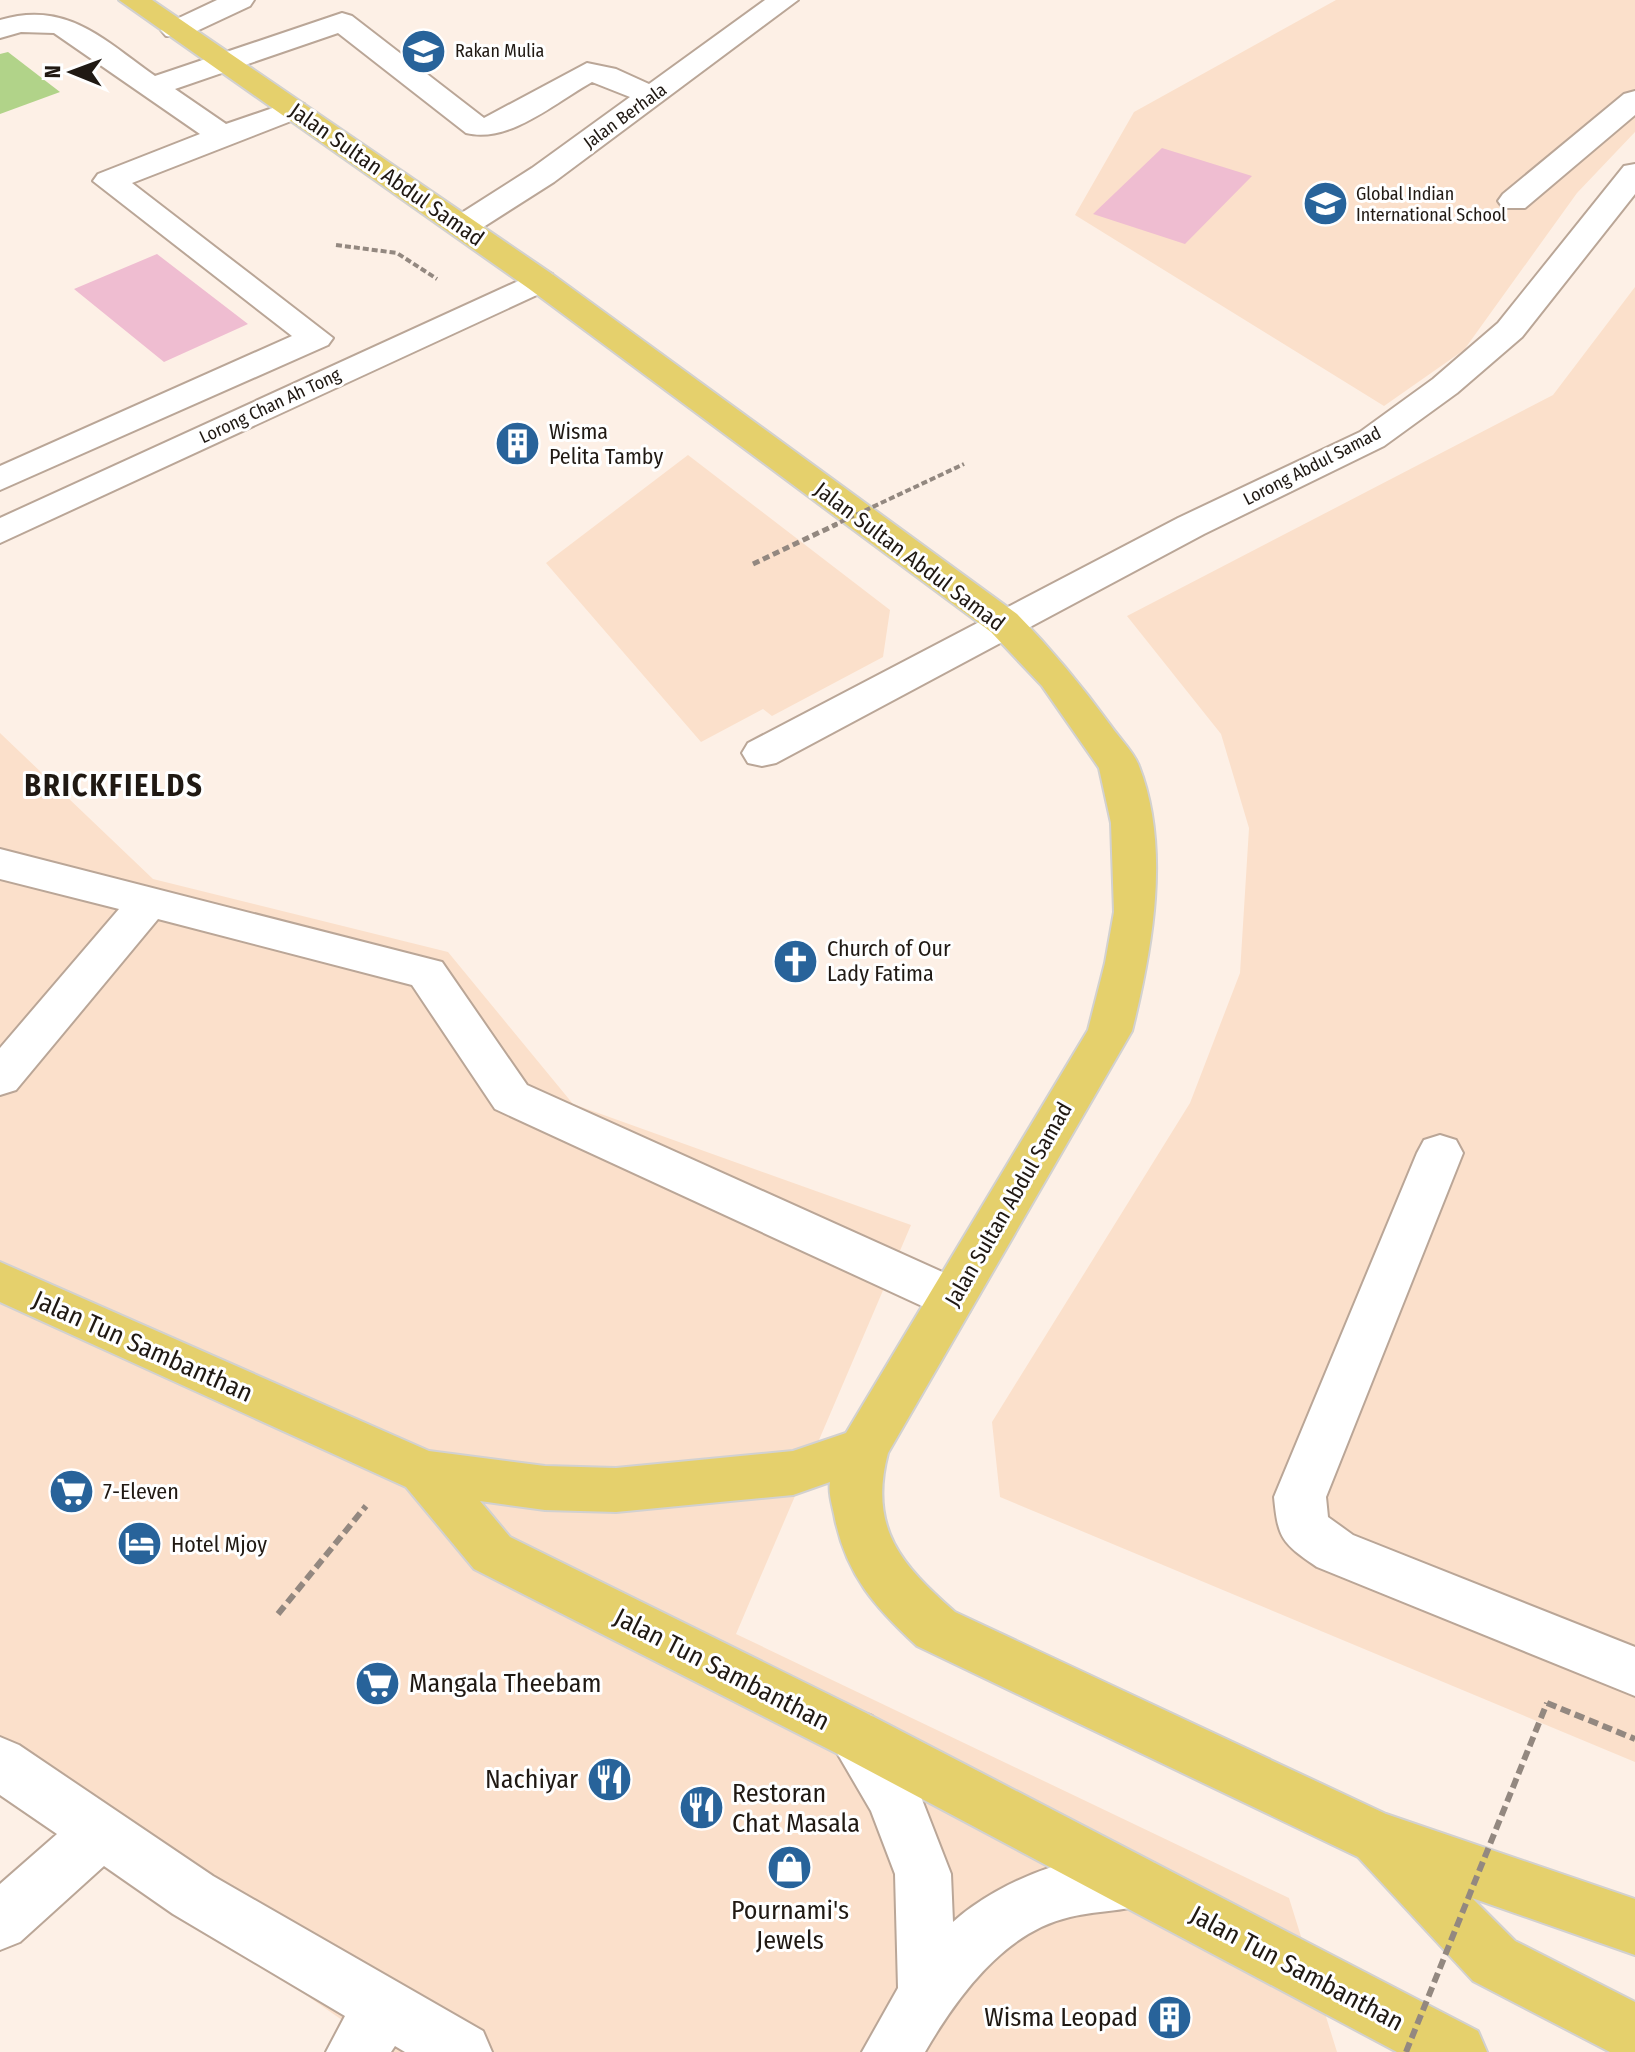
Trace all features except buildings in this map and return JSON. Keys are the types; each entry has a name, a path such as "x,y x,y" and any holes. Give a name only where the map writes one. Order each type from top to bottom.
{"main road":[{"name":"Jalan Sultan Abdul Samad","path":"133,0 540,281 1004,623 1056,677 1119,766 1131,823 1135,912 1110,1031 864,1449"},
{"name":"Jalan Tun Sambanthan","path":"0,1281 412,1467 492,1553 853,1734 1457,2052"},
{"path":"412,1467 545,1488 616,1490 793,1473 864,1449"},
{"path":"864,1449 854,1486 867,1548 894,1591 936,1629 1374,1837 1635,1927"},
{"path":"1374,1837 1494,1961 1635,2033"}],"street":[{"path":"176,30 240,0"},
{"name":"Jalan Berhala","path":"463,226 543,175 784,0"},
{"path":"151,87 342,22 477,127 489,128 587,72 605,75 652,96"},
{"path":"0,29 19,23 61,24 223,136"},
{"path":"1514,201 1635,100"},
{"path":"0,479 316,338 109,181 293,110"},
{"name":"Lorong Abdul Samad","path":"762,753 1191,526 1372,439 1445,386 1510,330 1635,173"},
{"name":"Lorong Chan Ah Tong","path":"0,532 540,281"},
{"path":"174,402 212,433"},
{"path":"0,864 427,973 511,1097 952,1298"},
{"path":"0,1078 149,902"},
{"path":"1440,1153 1300,1497 1303,1529 1335,1551 1635,1672"},
{"path":"853,1734 894,1797 923,1874 927,1992"},
{"path":"0,1763 193,1895 371,2030 462,2052"},
{"path":"0,1922 102,1831"},
{"path":"892,2052 927,1992 982,1930 1020,1907 1063,1891 1134,1882"}],"path":[{"path":"336,245 397,253 441,281"},
{"path":"753,564 964,464"},
{"path":"278,1614 412,1467"},
{"path":"1406,2052 1547,1703 1635,1739"}],"shaded area":[{"name":"Global Indian International School","path":"1336,0 1635,0 1635,132 1577,193 1464,350 1384,406 1075,215 1134,112"},
{"path":"8,52 60,92 0,114 0,54"},
{"path":"1162,148 1252,176 1185,244 1093,214"},
{"path":"157,254 248,324 164,362 74,289"},
{"path":"1635,287 1635,1762 1000,1497 992,1422 1190,1103 1240,973 1249,828 1221,734 1127,616 1553,395"},
{"path":"688,455 890,610 883,657 772,716 763,709 701,742 546,563"},
{"path":"0,733 153,879 448,952 573,1104 911,1225 736,1634 1289,1898 1337,2052 388,2052 0,1782"}],"place":[{"name":"Rakan Mulia","path":"424,51"},
{"name":"Global Indian International School","path":"1325,204"},
{"name":"Wisma Pelita Tamby","path":"518,444"},
{"name":"Church of Our Lady Fatima","path":"796,961"},
{"name":"7-Eleven","path":"72,1491"},
{"name":"Hotel Mjoy","path":"140,1544"},
{"name":"Mangala Theebam","path":"378,1683"},
{"name":"Nachiyar","path":"609,1779"},
{"name":"Restoran Chat Masala","path":"701,1808"},
{"name":"Pournami's Jewels","path":"790,1867"},
{"name":"Wisma Leopad","path":"1169,2017"}],"district":[{"name":"BRICKFIELDS","path":"114,786"}]}
